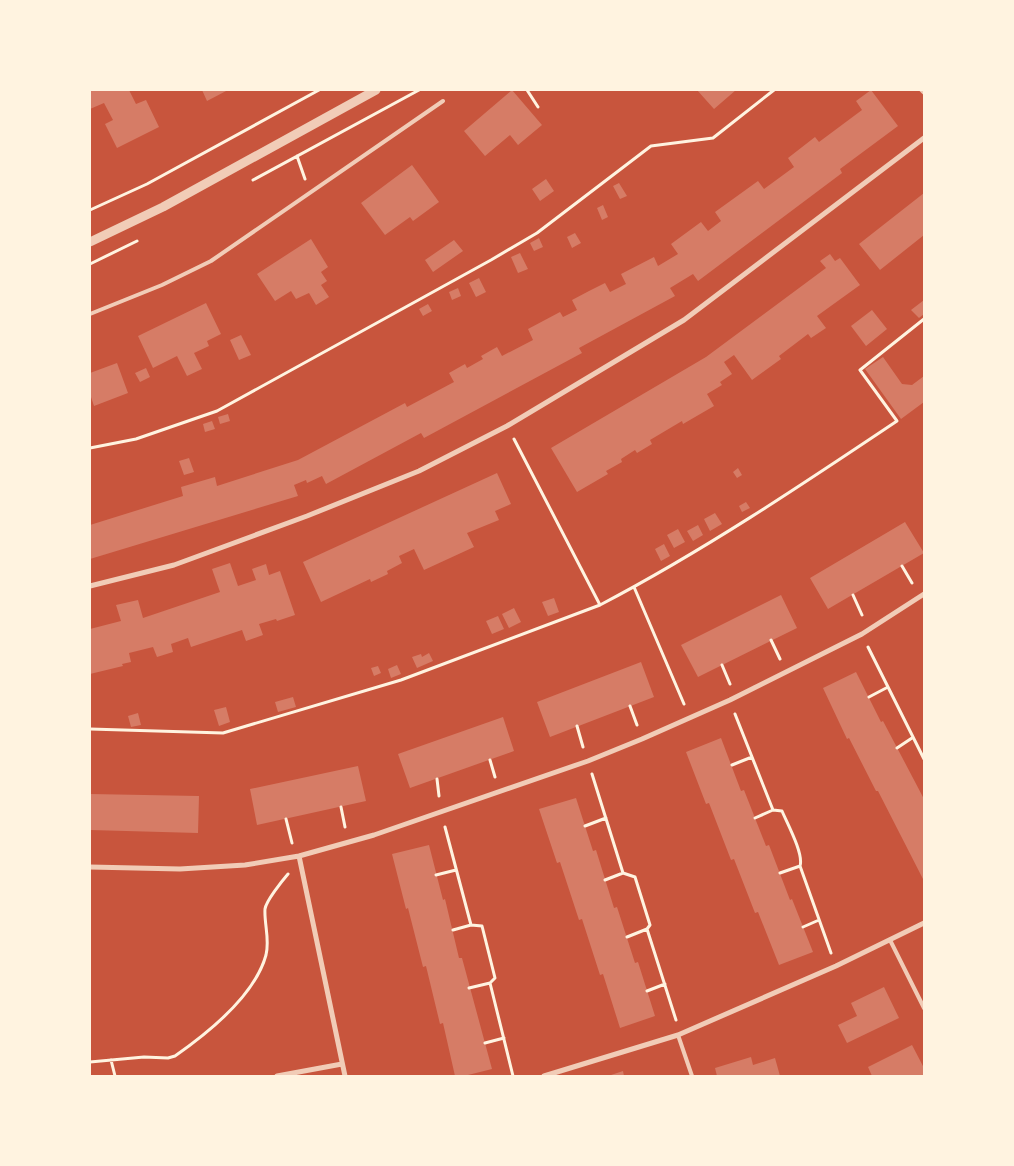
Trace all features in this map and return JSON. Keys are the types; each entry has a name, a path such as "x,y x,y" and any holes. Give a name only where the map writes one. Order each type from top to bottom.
{"street":[{"path":"90,242 163,207 376,90"},
{"path":"90,586 174,565 307,516 419,471 507,426 684,320 924,138"},
{"path":"90,867 180,869 245,865 299,856 441,812 588,762 730,700 862,634 924,594"},
{"path":"299,856 345,1076"},
{"path":"544,1076 678,1035 836,966 924,922"},
{"path":"277,1076 342,1064"}],"lane":[{"path":"90,314 162,285 211,261 443,101"},
{"path":"890,940 924,1008"},
{"path":"678,1035 692,1076"}],"path":[{"path":"90,210 147,184 319,90"},
{"path":"527,90 538,106"},
{"path":"90,448 136,438 217,411 537,233 651,146 713,138 774,90"},
{"path":"297,156 303,174"},
{"path":"90,729 223,733 400,680 600,605 771,506 897,421 860,370 924,319"},
{"path":"507,426 600,605"},
{"path":"634,587 690,718"},
{"path":"853,595 862,612 862,634 924,760"},
{"path":"771,640 786,671"},
{"path":"722,665 730,682 730,700 773,810"},
{"path":"869,697 888,687"},
{"path":"577,726 623,873"},
{"path":"896,748 912,738"},
{"path":"732,765 752,758"},
{"path":"436,779 441,812 471,925"},
{"path":"341,807 349,842"},
{"path":"755,818 773,810 782,811 802,861 800,866 836,966"},
{"path":"584,826 606,818"},
{"path":"90,1062 144,1057 168,1058 175,1056 205,1032 241,998 258,975 266,955 265,907 299,856 290,839 286,819"},
{"path":"780,873 800,866"},
{"path":"436,875 456,870"},
{"path":"605,880 623,873 635,878 650,925 646,929 627,937"},
{"path":"803,927 819,920"},
{"path":"453,930 471,925 482,926 495,978 490,983 470,988"},
{"path":"646,929 675,1016 678,1035"},
{"path":"490,983 513,1076"},
{"path":"647,991 665,984"},
{"path":"486,1043 504,1038"},
{"path":"111,1060 115,1076"}],"building":[{"path":"90,90 129,90 136,104 146,100 159,127 117,148 105,124 113,120 104,103 90,109"},
{"path":"202,90 228,90 207,101"},
{"path":"512,90 542,125 518,145 510,135 485,156 464,131"},
{"path":"697,90 736,90 714,109"},
{"path":"871,90 898,126 840,169 842,173 698,281 693,274 670,288 675,296 579,348 582,353 424,438 421,433 326,484 322,476 307,483 306,480 294,485 298,496 90,559 90,525 183,496 181,487 215,477 217,486 298,460 405,403 407,407 454,382 449,373 465,364 467,368 483,359 481,356 497,347 502,356 533,340 528,329 560,312 563,317 577,310 572,300 605,283 610,292 626,284 621,274 654,257 658,266 678,254 671,244 701,222 708,231 721,221 715,212 758,181 764,189 794,167 788,158 815,137 819,142 862,110 856,101"},
{"path":"412,165 439,202 413,221 410,217 385,235 361,203"},
{"path":"546,179 554,191 540,201 532,189"},
{"path":"619,183 627,196 620,199 613,186"},
{"path":"924,193 924,235 880,270 859,244"},
{"path":"603,205 608,217 602,220 597,208"},
{"path":"575,233 581,243 572,248 567,237"},
{"path":"539,238 543,247 534,251 530,243"},
{"path":"311,239 328,267 321,272 327,281 321,285 329,297 316,305 309,293 296,299 291,291 275,301 257,274"},
{"path":"454,240 463,251 433,272 425,260"},
{"path":"520,253 528,269 518,273 511,257"},
{"path":"830,254 835,261 840,258 860,285 817,316 826,328 811,338 808,334 779,356 781,359 752,380 734,355 724,362 732,374 720,382 722,385 707,394 714,406 683,424 682,421 650,440 652,444 637,453 635,450 621,459 622,462 606,471 608,474 577,492 551,448 706,357 826,268 820,261"},
{"path":"479,278 486,292 476,297 469,283"},
{"path":"458,288 461,296 452,300 449,292"},
{"path":"924,300 924,314 919,318 911,310"},
{"path":"206,303 221,334 207,341 209,346 194,353 202,369 187,376 177,356 153,368 138,336"},
{"path":"428,304 432,311 423,316 419,309"},
{"path":"872,310 887,329 866,346 851,326"},
{"path":"241,335 251,355 239,360 230,340"},
{"path":"883,357 902,384 912,385 924,376 924,402 901,419 865,369"},
{"path":"117,363 128,393 94,406 90,394 90,373"},
{"path":"146,368 150,377 140,382 135,373"},
{"path":"228,414 230,421 220,424 218,417"},
{"path":"212,421 215,429 205,432 203,424"},
{"path":"189,458 194,472 184,475 179,461"},
{"path":"738,468 742,475 737,478 733,472"},
{"path":"497,473 511,504 495,511 499,520 467,533 474,547 424,570 414,549 399,556 402,563 387,571 388,574 371,582 370,579 321,602 303,562"},
{"path":"746,502 750,508 742,512 739,506"},
{"path":"715,513 722,524 710,531 704,519"},
{"path":"905,522 924,553 828,609 810,578"},
{"path":"698,525 703,535 693,541 687,531"},
{"path":"678,529 685,542 674,548 667,535"},
{"path":"664,544 670,556 661,561 655,549"},
{"path":"230,563 238,586 256,580 252,569 266,564 269,575 280,571 295,615 259,624 263,635 246,641 242,630 191,647 188,638 171,644 173,652 157,657 153,647 129,653 131,662 122,664 123,666 90,674 90,629 121,621 116,605 138,600 143,618 220,592 212,569"},
{"path":"781,595 797,628 698,677 681,645"},
{"path":"554,598 559,612 548,616 542,602"},
{"path":"514,608 521,622 509,628 502,614"},
{"path":"498,616 504,629 492,634 486,621"},
{"path":"429,653 433,661 417,668 412,657 421,654 422,657"},
{"path":"641,662 654,697 550,737 537,702"},
{"path":"397,665 401,674 391,678 388,669"},
{"path":"378,666 381,673 374,676 371,668"},
{"path":"856,672 881,722 883,721 924,799 924,881 878,791 876,791 849,738 847,739 823,688"},
{"path":"293,697 296,707 278,712 275,702"},
{"path":"226,707 230,722 219,726 214,710"},
{"path":"138,713 141,725 131,727 128,716"},
{"path":"503,717 514,751 410,788 398,754"},
{"path":"721,738 741,791 744,790 766,846 769,845 813,952 779,965 758,912 755,913 734,859 731,860 709,803 706,804 686,752"},
{"path":"358,766 366,801 257,825 250,789"},
{"path":"90,794 199,796 198,833 90,830"},
{"path":"576,798 593,851 596,850 614,908 617,907 635,963 638,962 655,1016 620,1028 603,974 600,975 582,919 579,920 560,862 557,863 539,809"},
{"path":"429,845 443,900 445,899 459,958 462,958 492,1069 464,1076 455,1076 443,1023 440,1024 426,966 423,967 392,854"},
{"path":"884,987 899,1018 847,1043 838,1025 857,1016 851,1003"},
{"path":"912,1045 924,1068 924,1076 872,1076 868,1067"},
{"path":"751,1057 753,1065 775,1058 780,1076 717,1076 715,1068"},
{"path":"623,1071 624,1076 608,1076"}]}
